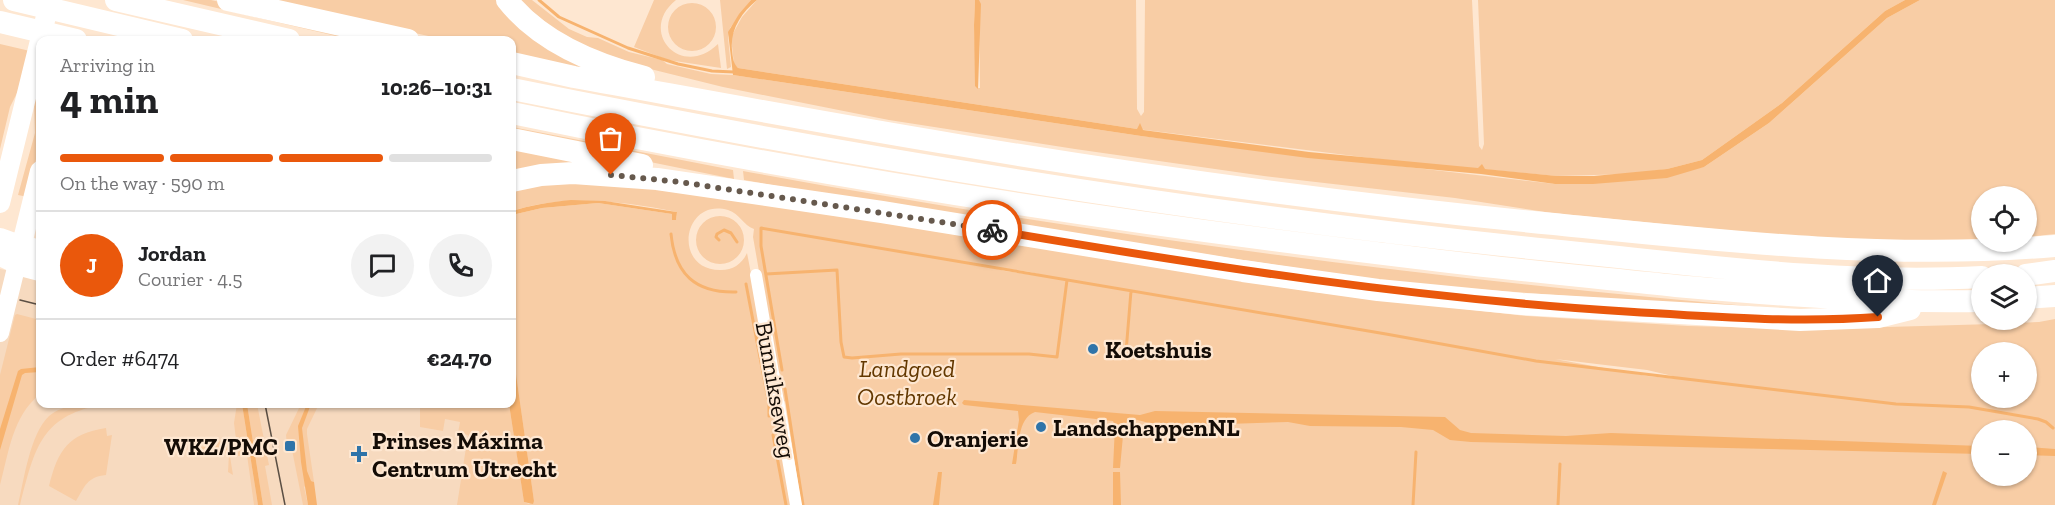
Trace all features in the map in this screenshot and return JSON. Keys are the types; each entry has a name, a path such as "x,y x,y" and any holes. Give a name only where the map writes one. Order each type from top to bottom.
{"highway":[{"path":"14,0 165,36"},
{"path":"116,0 272,36"},
{"path":"228,0 390,36"},
{"path":"507,0 538,29 583,56 641,76 804,119"},
{"path":"0,22 58,36"},
{"path":"516,64 574,77 804,119 1077,164 1501,219 1684,238 1868,251 1969,251 2055,246"},
{"path":"516,90 705,127 949,170 1181,205 1469,242 1738,269 1841,277 1934,280 1971,278"},
{"path":"516,114 709,152 921,189 1296,243 1471,265 1717,290 1852,300 1971,301"},
{"path":"516,140 882,212"},
{"path":"516,180 541,175 573,173 657,179 882,212 1266,274 1378,290 1522,304 1800,320 1878,317 1938,302"},
{"path":"19,259 36,268"},
{"path":"2037,273 2055,272"},
{"path":"2037,298 2055,297"}],"main road":[{"path":"41,36 50,0"},
{"path":"76,36 83,0"},
{"path":"0,202 36,55"},
{"path":"0,333 36,188"},
{"path":"0,238 19,259"}],"street":[{"name":"Bunnikseweg","path":"756,275 796,505"}],"shaded area":[{"path":"751,0 757,0 742,16 733,36 733,58 738,68 1137,129 1140,123 1143,130 1309,152 1478,168 1482,164 1485,169 1557,176 1594,176 1667,169 1702,160 1782,103 1885,11 1905,0 1920,0 1887,18 1769,123 1704,167 1667,178 1593,184 1555,184 1481,174 1308,158 1141,136 733,75 728,32"},
{"path":"975,0 979,0 981,4 978,89 975,86"},
{"path":"571,200 605,201 677,212 676,220 672,220 672,214 598,203 542,208 516,214 516,210"},
{"path":"0,269 36,276 36,408 516,408 516,334 545,505 0,505"},
{"path":"36,367 36,372 22,375 0,450 0,429 18,371"},
{"path":"516,374 534,501 533,504 524,502 510,408 516,408"},
{"path":"964,400 1140,415 1155,411 1445,417 1460,430 1471,433 1566,436 1611,433 1971,446 1971,454 1471,442 1450,440 1433,430 1401,427 1310,426 1288,422 1149,423 1134,419 1124,425 1120,468 1113,468 1115,426 1113,421 1035,412 1025,420 1016,464 1012,464 1019,420 1018,411 962,403"},
{"path":"243,408 248,408 263,505 258,505"},
{"path":"305,408 310,408 302,428 307,471 311,481 314,482 317,505 308,505 298,426"},
{"path":"2037,448 2055,449 2055,456 2037,455"},
{"path":"1943,471 1947,473 1936,505 1932,505"},
{"path":"938,472 942,472 939,505 933,505"},
{"path":"1113,472 1120,472 1121,505 1113,505"}],"green space":[{"path":"183,0 211,0 369,36 336,36"},
{"path":"262,0 500,0 623,76 516,55 516,36 428,36"},
{"path":"518,0 532,0 569,29 587,37 598,38 629,52 662,60 667,64 711,74 733,75 1141,136 1555,184 1704,167 1769,123 1887,18 1920,0 2055,0 2055,234 2037,236 2037,186 1971,186 1971,241 1836,241 1552,213 1455,198 1264,176 889,120 723,87 618,61 568,40"},
{"path":"654,0 676,0 665,12 661,25 662,37 668,47 678,54 690,57 704,54 718,44 721,68 668,60 634,47"},
{"path":"720,0 751,0 730,28 728,37 731,67 727,69"},
{"path":"757,0 975,0 977,88 980,88 979,0 1136,0 1137,109 1141,116 1144,112 1145,0 1472,0 1479,146 1482,150 1484,144 1478,0 1905,0 1885,11 1782,103 1702,160 1667,169 1631,174 1557,176 1394,161 1137,129 738,68 734,64 731,37 742,17"},
{"path":"687,3 697,3 709,10 716,22 716,32 709,44 697,51 687,51 672,40 668,32 668,22 679,7"},
{"path":"0,44 30,51 22,83 10,107 0,149"},
{"path":"36,90 36,159 28,197 18,195 35,133"},
{"path":"516,128 733,170 734,179 516,135"},
{"path":"516,149 620,169 516,176"},
{"path":"743,171 1002,215 1261,253 1521,284 1782,309 1780,311 1402,284 912,210 744,180"},
{"name":"Landgoed Oostbroek","path":"558,181 619,184 737,199 1314,292 1527,316 1688,326 1816,329 1971,325 1971,330 2037,330 2037,322 2055,319 2055,505 802,505 785,401 781,403 781,375 776,368 753,237 754,229 728,210 712,209 701,214 693,224 689,236 690,248 695,259 705,267 721,270 737,266 747,253 777,407 776,427 780,434 793,505 457,505 468,435 458,433 460,422 445,419 443,431 420,427 420,408 510,408 524,502 529,504 534,501 516,374 516,214 542,208 598,203 672,214 672,219 676,220 677,212 615,202 552,202 516,210 516,188","holes":["986,266 1030,272 1054,278","1555,359 1647,370 1690,380 1647,376"]},
{"path":"720,216 737,223 744,240 737,257 720,264 703,257 696,240 703,223"},
{"path":"15,315 36,319 36,398 17,424 0,485 0,375"},
{"path":"89,408 68,416 54,425 44,436 31,466 20,505 18,505 32,445 42,424 49,416 61,409"},
{"path":"236,408 243,408 258,505 254,505 247,455 238,456 234,423"},
{"path":"248,408 258,408 269,465 265,466 272,505 263,505"},
{"path":"299,408 317,408 307,429 314,482 311,481 304,487 308,505 303,505 291,445 287,445 286,435"},
{"path":"106,428 107,436 112,435 106,475 91,480 76,501 49,486 56,463 67,446 82,435"},
{"path":"216,439 228,444 233,475 228,472 229,454 195,448 196,446 215,448"}],"waterway":[{"path":"539,0 559,17 628,48 678,64 712,71 734,72"},
{"path":"782,370 761,246 761,228 1536,361 1896,404 1969,407 2038,419 2053,428"},
{"path":"719,240 716,237 717,234 724,230 731,233 737,242"},
{"path":"671,234 677,260 690,278 698,285 709,289 736,292"},
{"path":"766,274 837,270 841,342 844,357 852,358 901,354 1029,354 1057,357 1067,280"},
{"path":"746,284 769,404 769,416"},
{"path":"1126,352 1131,291"},
{"path":"785,389 803,505"},
{"path":"773,435 786,505"},
{"path":"1413,505 1416,452"},
{"path":"1558,505 1560,464"}],"tram line":[{"path":"20,300 36,304"},
{"path":"266,408 285,505"}],"way so far":[{"path":"611,175 680,182 992,230"}],"place":[{"name":"Koetshuis","path":"1093,349"},
{"name":"LandschappenNL","path":"1041,427"},
{"name":"Oranjerie","path":"915,438"},
{"name":"WKZ/PMC","path":"290,446"},
{"name":"Prinses Máxima Centrum Utrecht","path":"359,454"}],"route":[{"path":"992,230 1266,274 1378,290 1469,299 1568,308 1800,320 1878,317"}]}
